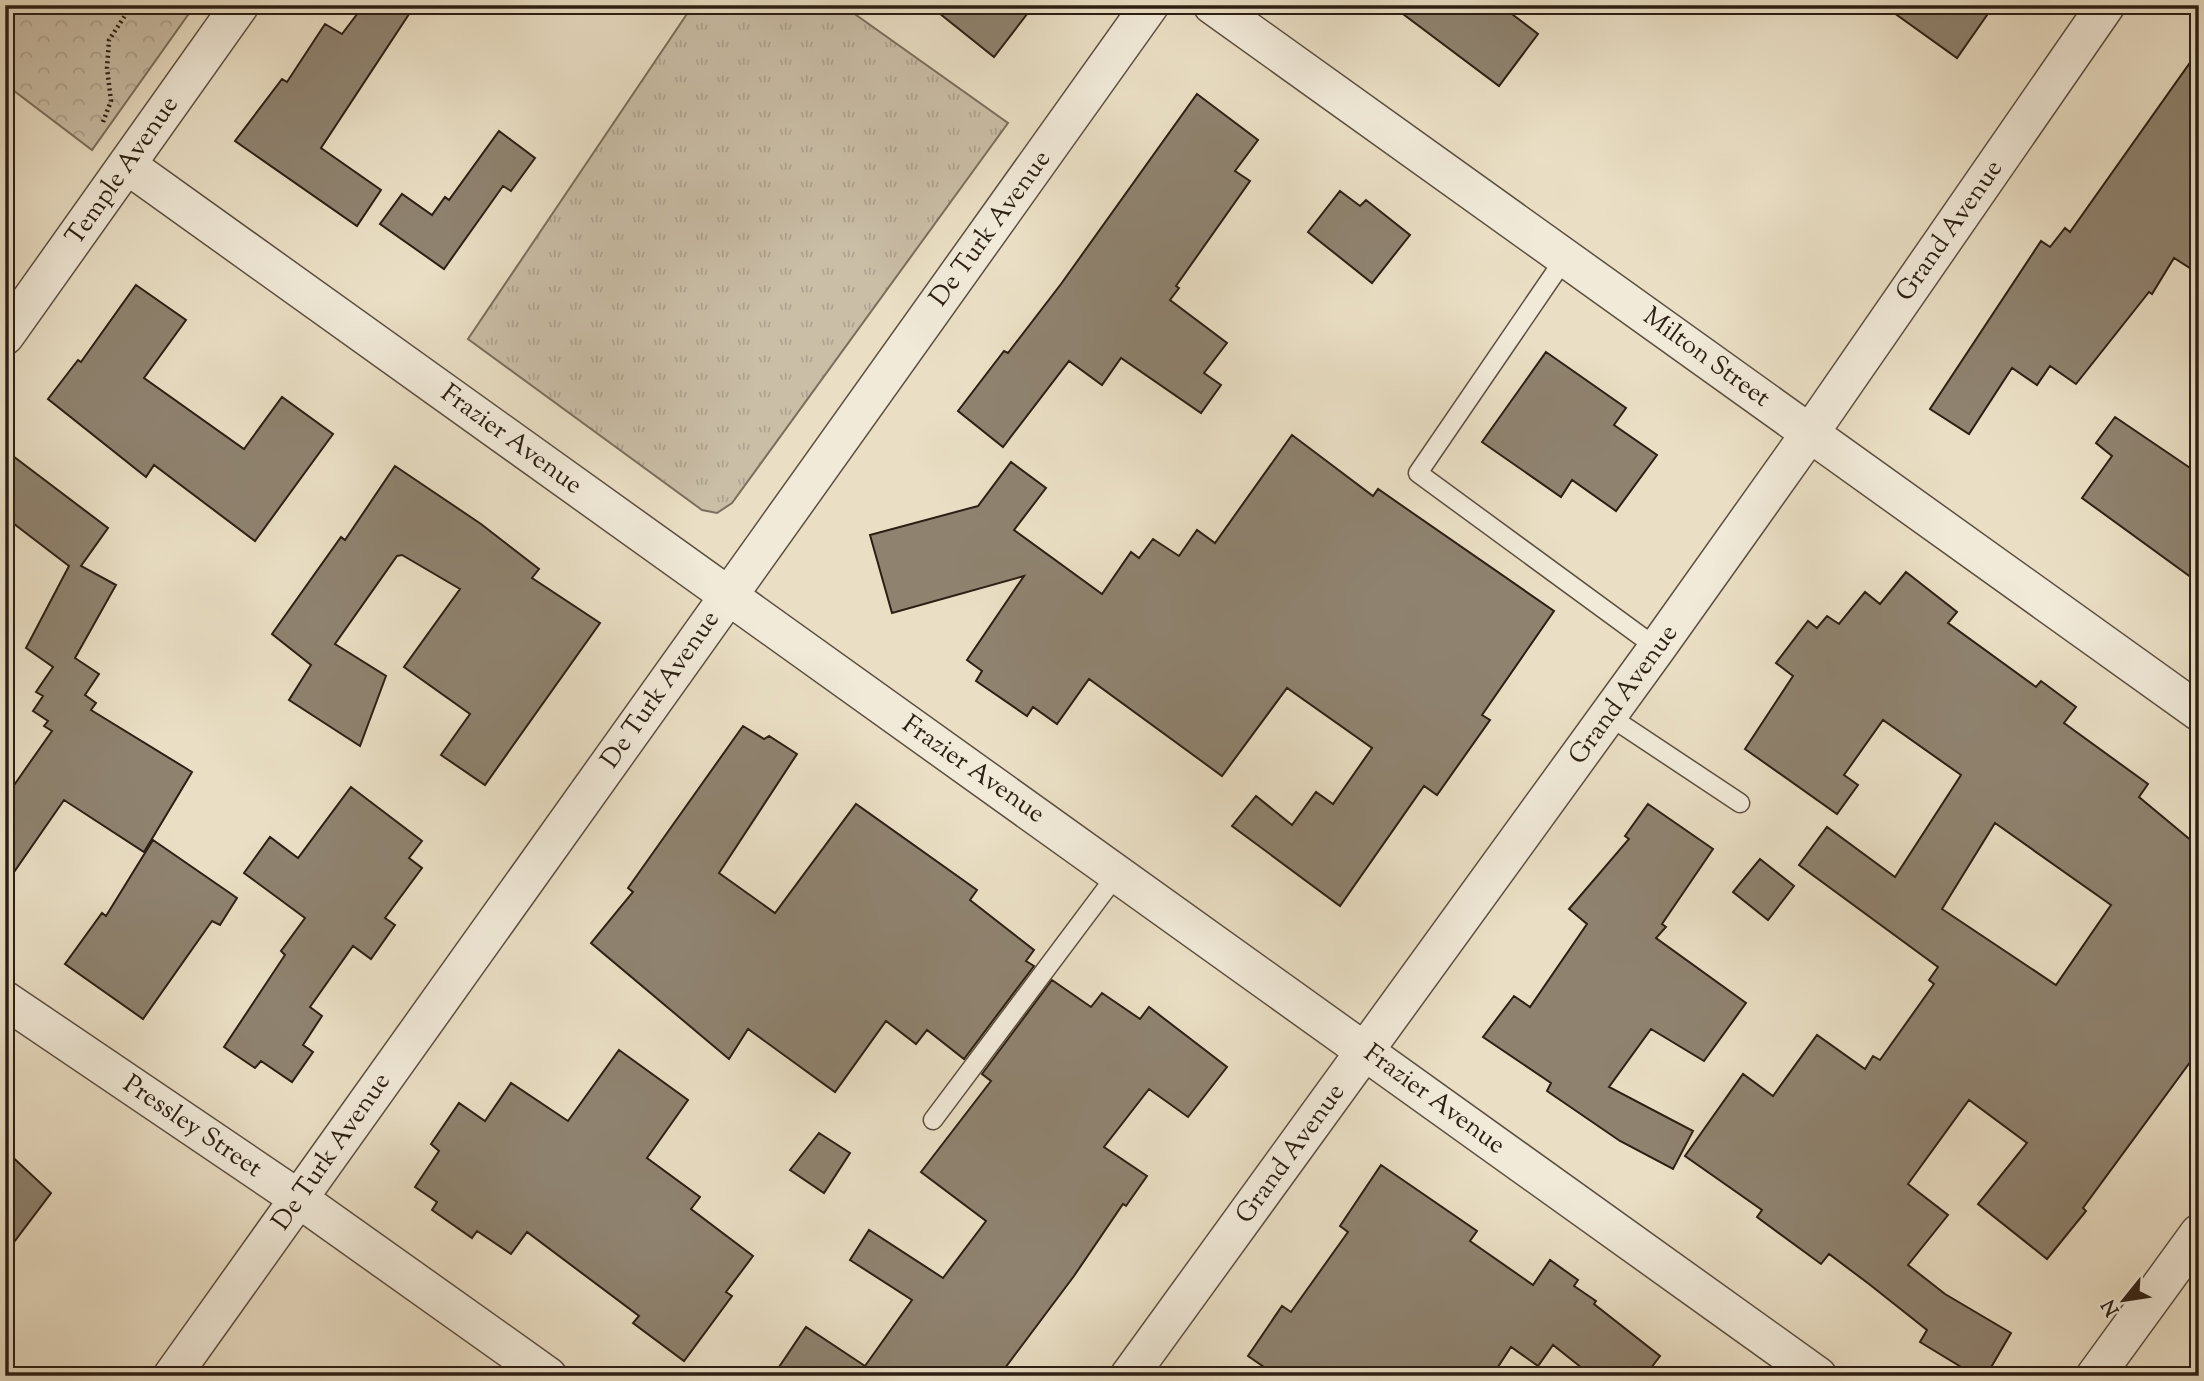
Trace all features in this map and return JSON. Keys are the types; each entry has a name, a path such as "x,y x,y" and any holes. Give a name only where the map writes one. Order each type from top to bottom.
{"street":[{"name":"Temple Avenue","path":"5,336 240,5"},
{"name":"De Turk Avenue","path":"172,1376 1150,5"},
{"name":"Milton Street","path":"1212,5 2199,712"},
{"name":"Grand Avenue","path":"1129,1376 1609,716 1810,433 2106,5"},
{"name":"Frazier Avenue","path":"127,165 1818,1376"},
{"name":"Pressley Street","path":"5,1000 299,1199 548,1376"},
{"path":"2095,1376 2199,1233"}],"lane":[{"path":"1565,258 1418,472 1657,648"},
{"path":"1609,716 1740,803"},
{"path":"933,1120 1118,873"}],"path":[{"path":"102,126 111,101 107,68 109,40 132,5"}],"green space":[{"path":"5,5 195,5 92,150 5,84"},
{"path":"693,5 842,5 1008,123 732,503 717,513 702,510 468,339"}],"building":[{"path":"364,5 415,5 321,148 381,190 357,226 235,141 282,79 287,82 325,24 342,34"},
{"path":"929,5 1034,5 994,57"},
{"path":"1391,5 1500,5 1538,34 1499,86"},
{"path":"1883,5 1994,5 1957,58"},
{"path":"2199,50 2199,274 2174,258 2152,294 2149,292 2076,384 2050,366 2037,385 2012,368 1969,434 1930,409 2041,241 2050,247 2065,228 2070,232"},
{"path":"1197,94 1258,140 1235,171 1250,181 1176,286 1179,288 1170,300 1227,343 1204,373 1221,385 1201,413 1121,358 1102,385 1069,361 1003,447 958,411 1004,351 1008,353 1061,284"},
{"path":"499,131 535,158 511,191 503,186 444,269 380,224 402,194 432,215 445,197 449,200"},
{"path":"1340,191 1360,206 1366,200 1410,235 1372,283 1308,232"},
{"path":"136,285 186,320 144,378 244,449 282,397 333,434 255,541 154,465 146,477 48,399 78,360 81,362"},
{"path":"1546,352 1626,408 1614,425 1657,455 1616,511 1572,480 1561,497 1482,442"},
{"path":"2115,417 2199,474 2199,583 2082,498 2112,456 2096,443"},
{"path":"1292,435 1373,496 1378,489 1554,611 1482,715 1490,720 1437,795 1424,786 1340,906 1232,826 1256,796 1292,825 1316,792 1333,804 1372,748 1287,688 1222,776 1089,679 1057,724 1033,707 1027,716 976,681 982,671 967,660 1024,576 892,613 870,535 978,506 1011,462 1046,488 1014,530 1102,594 1131,552 1139,558 1153,539 1179,556 1197,530 1215,543"},
{"path":"5,450 108,528 81,566 116,585 75,658 99,674 85,695 96,703 91,710 192,772 144,852 64,800 5,885 5,798 52,731 44,726 48,721 33,711 43,696 36,692 53,667 26,648 69,566 5,517"},
{"path":"395,466 481,524 539,569 532,578 600,623 485,785 441,755 470,714 404,667 460,589 402,555 397,556 335,644 386,676 360,746 289,700 311,665 272,634 341,537 345,540"},
{"path":"1906,572 1957,612 1948,623 2036,687 2041,681 2076,707 2064,723 2148,784 2139,797 2199,847 2199,1050 2083,1208 2086,1211 2047,1259 1978,1204 2027,1143 1969,1100 1908,1184 1948,1215 1908,1265 1945,1294 2011,1333 1986,1376 1976,1376 1920,1342 1927,1330 1869,1284 1829,1254 1821,1264 1757,1217 1762,1210 1685,1156 1743,1074 1773,1096 1817,1035 1865,1069 1873,1056 1880,1060 1934,984 1929,980 1938,967 1799,865 1827,827 1895,877 1961,775 1883,720 1844,775 1858,785 1837,814 1745,749 1793,676 1776,663 1808,621 1817,628 1827,616 1839,624 1865,592 1880,604","holes":["1995,823 2111,905 2056,985 1942,909"]},
{"path":"743,726 764,739 769,736 797,754 719,873 775,913 856,804 977,890 970,900 1034,950 1026,961 1034,966 964,1059 927,1030 916,1044 886,1021 835,1092 748,1029 729,1059 591,943 633,892 628,888"},
{"path":"351,787 422,841 409,858 422,868 385,918 395,925 371,959 353,946 310,1007 322,1016 303,1045 313,1052 292,1082 261,1061 255,1068 224,1047 285,955 281,951 305,918 244,873 270,837 298,858"},
{"path":"1648,804 1713,849 1662,924 1666,927 1656,938 1746,1003 1704,1061 1651,1029 1609,1087 1693,1131 1673,1169 1620,1141 1547,1091 1551,1083 1483,1037 1514,996 1530,1007 1587,924 1569,909 1629,839 1625,836"},
{"path":"153,840 237,898 220,925 212,921 143,1019 65,964 102,913 106,916"},
{"path":"1760,859 1794,886 1768,920 1733,892"},
{"path":"1052,980 1091,1007 1102,993 1140,1019 1149,1007 1227,1067 1188,1117 1149,1089 1104,1147 1147,1176 1126,1206 1123,1204 1074,1276 999,1376 773,1376 806,1327 865,1366 912,1300 850,1260 869,1230 943,1278 986,1221 921,1172 991,1081 982,1074"},
{"path":"619,1050 688,1100 647,1158 700,1197 691,1209 753,1256 726,1292 732,1296 684,1361 633,1323 639,1316 527,1232 511,1254 477,1231 472,1238 432,1210 437,1202 415,1187 439,1151 431,1144 459,1103 485,1121 511,1083 568,1121"},
{"path":"819,1133 850,1153 824,1193 790,1170"},
{"path":"5,1150 51,1193 5,1254"},
{"path":"1381,1165 1477,1231 1470,1241 1533,1285 1550,1260 1578,1280 1574,1286 1596,1301 1594,1304 1660,1356 1645,1376 1592,1376 1553,1345 1538,1366 1511,1347 1492,1376 1277,1376 1248,1356 1282,1306 1291,1312 1348,1232 1340,1226"}]}
